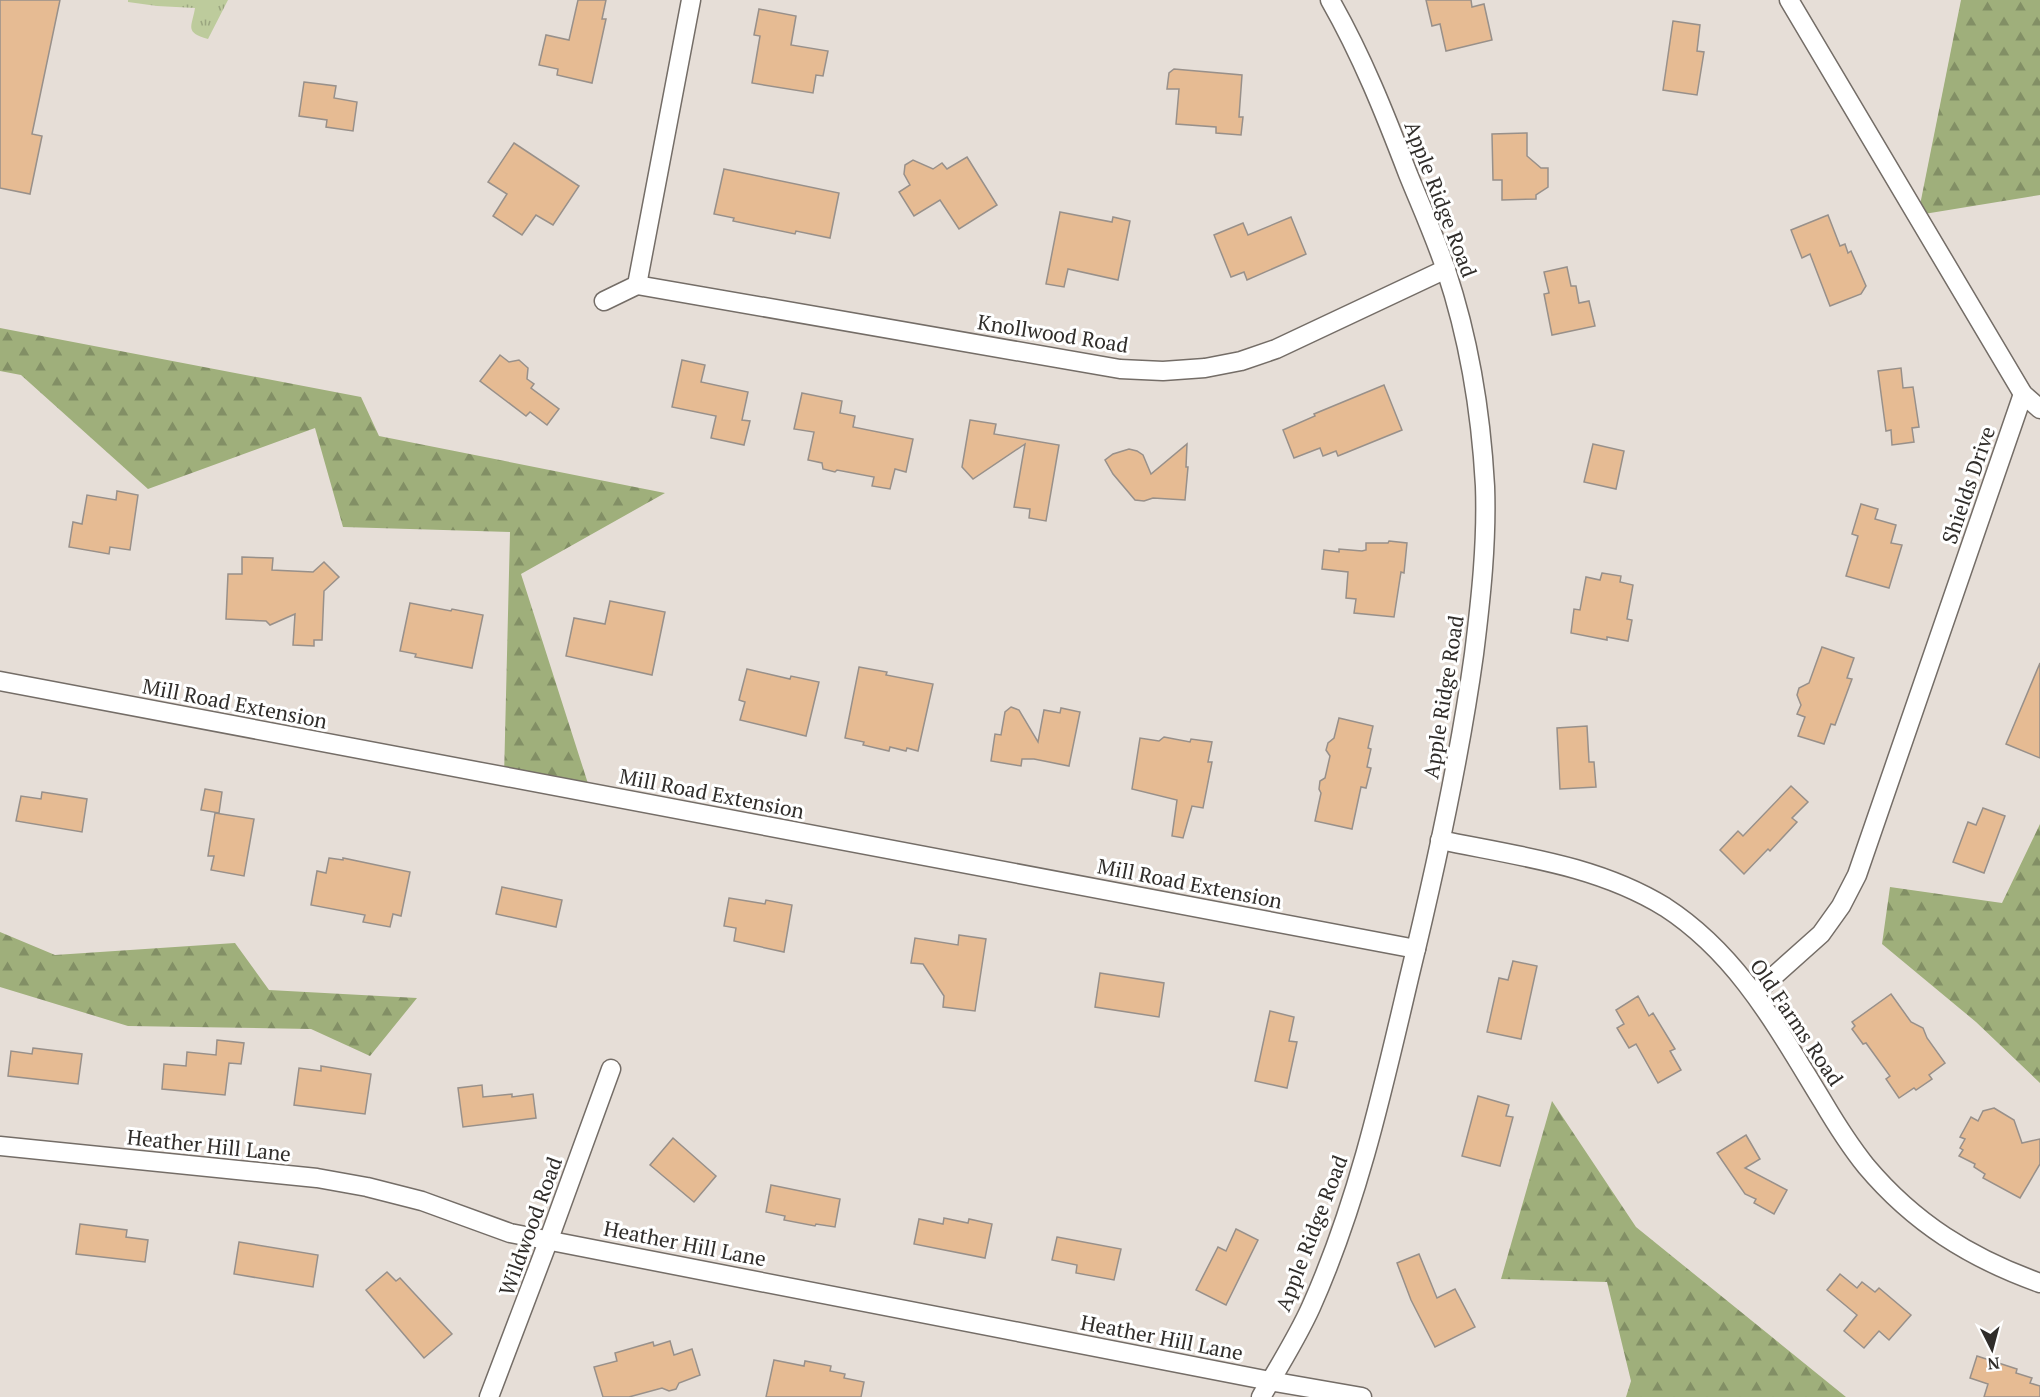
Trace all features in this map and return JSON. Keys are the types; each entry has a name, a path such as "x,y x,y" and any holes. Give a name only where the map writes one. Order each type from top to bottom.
{"street":[{"path":"604,301 637,285 692,0"},
{"name":"Apple Ridge Road","path":"1265,1389 1310,1310 1352,1202 1375,1120 1416,949 1466,710 1481,600 1485,544 1485,488 1478,410 1461,322 1446,269 1378,95 1348,31 1330,0"},
{"path":"1789,0 2023,394 2040,409"},
{"name":"Knollwood Road","path":"637,285 1120,369 1162,371 1205,368 1276,349 1446,269"},
{"name":"Shields Drive","path":"1755,993 1821,934 1841,906 1857,875 2023,394"},
{"name":"Mill Road Extension","path":"0,681 1416,949"},
{"name":"Old Farms Road","path":"1440,840 1574,868 1629,888 1665,907 1697,931 1726,958 1755,993 1840,1129 1865,1165 1894,1197 1928,1226 1964,1250 2003,1270 2040,1283"},
{"name":"Wildwood Road","path":"489,1397 611,1069"},
{"name":"Heather Hill Lane","path":"0,1146 317,1178 367,1187 422,1201 510,1233 549,1239 1265,1389 1362,1397"}],"green space":[{"path":"128,0 228,0 208,39 195,34 191,28 195,8 157,6 128,2"},
{"path":"1961,0 2040,0 2040,195 1918,215"},
{"path":"0,328 361,397 379,436 665,493 521,574 591,793 504,777 510,532 343,527 315,428 148,489 21,375 0,371"},
{"path":"2040,824 2040,1083 1976,1022 1882,944 1890,887 2002,903"},
{"path":"0,932 55,955 235,943 269,990 417,998 370,1056 311,1029 128,1026 0,987"},
{"path":"1552,1101 1636,1227 1846,1397 1626,1397 1631,1381 1607,1282 1501,1279"}],"building":[{"path":"0,0 60,0 32,134 42,136 30,194 0,188"},
{"path":"578,0 606,0 602,19 606,19 592,83 557,75 558,69 539,65 546,35 569,40"},
{"path":"1426,0 1471,0 1472,7 1484,4 1492,40 1446,51 1440,24 1432,26"},
{"path":"759,9 796,16 791,45 828,51 823,76 816,75 813,93 752,83 760,36 754,35"},
{"path":"1673,21 1700,25 1697,51 1704,52 1697,95 1663,90"},
{"path":"1174,69 1242,75 1239,117 1243,117 1241,135 1216,133 1216,127 1176,124 1179,89 1167,89 1169,73"},
{"path":"304,82 336,86 334,98 357,102 353,131 326,127 327,120 299,116"},
{"path":"1527,133 1527,156 1541,168 1548,168 1548,187 1536,195 1536,199 1502,200 1502,180 1493,180 1492,134"},
{"path":"514,143 579,186 553,225 536,215 522,235 493,216 507,194 488,182"},
{"path":"967,157 997,205 959,229 940,200 914,216 899,192 910,185 904,174 905,165 913,160 933,169 942,163 947,169"},
{"path":"724,169 839,193 830,238 796,231 795,234 733,221 734,218 714,214"},
{"path":"1060,212 1112,222 1113,217 1130,221 1118,280 1068,269 1064,287 1046,284"},
{"path":"1828,215 1840,246 1845,244 1848,253 1851,251 1866,286 1861,294 1830,306 1810,254 1802,258 1791,230"},
{"path":"1291,217 1306,254 1247,280 1244,272 1231,277 1214,235 1243,223 1248,235"},
{"path":"1567,267 1571,286 1576,286 1579,303 1589,301 1595,326 1552,335 1544,294 1549,293 1544,272"},
{"path":"500,355 509,362 519,360 528,368 527,379 534,384 531,388 559,409 547,425 530,412 526,416 480,381"},
{"path":"682,360 705,365 701,382 748,392 742,420 750,421 744,445 711,438 716,416 672,407"},
{"path":"1901,368 1903,388 1913,387 1919,427 1912,428 1914,442 1892,445 1891,430 1886,431 1878,371"},
{"path":"1384,385 1402,430 1338,456 1336,451 1323,456 1320,448 1294,458 1283,430 1315,416 1314,414"},
{"path":"802,393 842,401 840,413 855,416 853,427 913,439 906,472 895,469 890,489 872,486 874,477 823,469 822,463 808,460 814,432 794,429"},
{"path":"970,420 996,424 994,434 1059,445 1046,521 1029,518 1030,509 1014,507 1025,444 973,479 962,467"},
{"path":"1187,444 1186,467 1188,467 1185,500 1153,498 1144,501 1135,500 1113,474 1105,460 1113,454 1129,449 1137,451 1143,455 1151,474"},
{"path":"1593,444 1624,451 1616,489 1584,482"},
{"path":"117,491 138,495 130,550 110,547 109,554 69,547 73,522 82,524 87,495 116,500"},
{"path":"1861,504 1878,509 1875,519 1896,525 1891,543 1902,545 1889,588 1846,576 1858,536 1852,534"},
{"path":"1389,541 1407,543 1404,573 1401,572 1394,617 1354,613 1356,599 1346,598 1348,572 1322,569 1324,550 1362,551 1366,550 1366,543 1388,543"},
{"path":"242,557 273,558 272,570 313,572 324,562 339,577 324,591 322,640 314,640 314,646 293,645 295,614 270,625 266,621 226,619 228,574 242,574"},
{"path":"1602,573 1621,576 1620,582 1633,585 1627,619 1632,620 1628,641 1607,637 1607,640 1571,633 1574,609 1580,610 1586,577 1600,580"},
{"path":"610,601 665,612 652,675 566,656 574,618 605,624"},
{"path":"410,603 483,615 472,668 415,657 416,654 400,651"},
{"path":"1822,647 1854,658 1847,678 1852,679 1835,725 1831,724 1824,744 1798,736 1805,717 1797,714 1801,705 1797,695 1799,688 1809,683"},
{"path":"2040,663 2040,758 2006,744"},
{"path":"859,667 933,684 918,751 890,747 889,751 845,738"},
{"path":"747,669 790,679 791,676 819,682 806,736 740,720 745,702 739,700"},
{"path":"1011,707 1019,710 1038,742 1044,710 1060,713 1061,708 1080,712 1069,766 1034,759 1022,759 1021,766 991,761 995,734 1001,735 1005,712"},
{"path":"1339,718 1373,726 1367,767 1371,768 1366,788 1361,787 1352,829 1315,821 1321,793 1320,781 1325,778 1330,756 1326,750 1328,743 1334,738"},
{"path":"1587,726 1589,762 1594,762 1596,787 1560,789 1557,728"},
{"path":"1164,737 1190,742 1191,739 1212,742 1208,762 1212,762 1203,808 1192,806 1183,838 1172,836 1177,800 1132,789 1140,738 1159,741"},
{"path":"1791,786 1808,802 1792,818 1797,822 1744,874 1720,850 1738,831 1743,836"},
{"path":"205,789 222,792 219,813 201,810"},
{"path":"42,792 87,799 82,832 16,821 21,796 41,799"},
{"path":"1983,808 2005,816 1984,873 1953,862 1968,822 1976,825"},
{"path":"215,813 254,819 244,876 211,870 214,856 208,856"},
{"path":"329,858 343,860 343,858 410,872 401,916 393,914 390,927 363,922 365,915 311,905 317,871 326,873"},
{"path":"502,887 562,900 556,927 496,914"},
{"path":"729,898 765,904 766,900 792,905 784,952 734,941 736,928 724,926"},
{"path":"959,935 986,939 975,1011 943,1007 944,996 923,964 911,963 915,938 958,945"},
{"path":"1513,961 1537,966 1521,1039 1487,1032 1499,978 1508,980"},
{"path":"1100,973 1164,983 1159,1017 1095,1007"},
{"path":"1891,994 1911,1022 1923,1028 1927,1038 1945,1063 1929,1075 1932,1079 1899,1098 1886,1079 1890,1076 1866,1043 1863,1044 1852,1029 1855,1026 1852,1022"},
{"path":"1638,996 1649,1016 1653,1013 1675,1049 1670,1051 1681,1070 1658,1083 1636,1044 1629,1048 1617,1028 1624,1024 1616,1010"},
{"path":"1270,1011 1294,1017 1289,1041 1297,1042 1287,1088 1255,1081"},
{"path":"217,1040 244,1043 241,1064 229,1063 225,1095 162,1089 164,1064 186,1066 187,1052 216,1055"},
{"path":"33,1048 82,1054 78,1084 8,1076 11,1051 32,1054"},
{"path":"321,1066 371,1074 365,1114 294,1105 299,1068 321,1071"},
{"path":"482,1085 483,1097 533,1094 536,1118 463,1127 458,1088"},
{"path":"1478,1096 1509,1105 1506,1116 1513,1117 1500,1166 1462,1156"},
{"path":"1994,1108 2014,1120 2022,1143 2040,1139 2040,1164 2020,1198 1983,1178 1985,1174 1974,1167 1975,1164 1959,1156 1965,1139 1960,1137 1971,1117 1978,1121 1983,1111"},
{"path":"1746,1135 1760,1159 1745,1168 1787,1190 1774,1214 1754,1203 1756,1199 1745,1194 1717,1153"},
{"path":"673,1138 716,1176 694,1202 650,1165"},
{"path":"771,1185 840,1199 835,1227 784,1220 785,1216 766,1212"},
{"path":"944,1218 968,1223 969,1219 992,1224 985,1258 914,1244 919,1219 943,1224"},
{"path":"80,1224 127,1230 126,1237 148,1240 145,1262 76,1254"},
{"path":"1236,1229 1258,1240 1226,1305 1196,1290 1218,1247 1226,1251"},
{"path":"1057,1237 1121,1249 1114,1280 1076,1273 1077,1265 1052,1260"},
{"path":"239,1242 318,1255 313,1287 234,1274"},
{"path":"1419,1254 1437,1298 1455,1289 1475,1327 1435,1347 1411,1300 1397,1263"},
{"path":"387,1272 396,1281 400,1278 452,1334 424,1358 366,1290"},
{"path":"1840,1274 1857,1288 1862,1282 1875,1292 1879,1288 1911,1315 1889,1340 1879,1331 1864,1348 1844,1331 1857,1315 1827,1290"},
{"path":"670,1341 674,1355 692,1349 700,1375 679,1383 676,1389 669,1391 662,1388 629,1397 603,1397 594,1367 617,1361 615,1353 653,1342 654,1346"},
{"path":"1977,1356 2017,1369 2016,1373 2032,1378 2030,1383 2040,1386 2040,1397 1984,1397 1988,1384 1970,1378"},
{"path":"774,1360 804,1366 805,1361 831,1366 830,1371 845,1374 844,1378 864,1382 861,1397 766,1397"}]}
